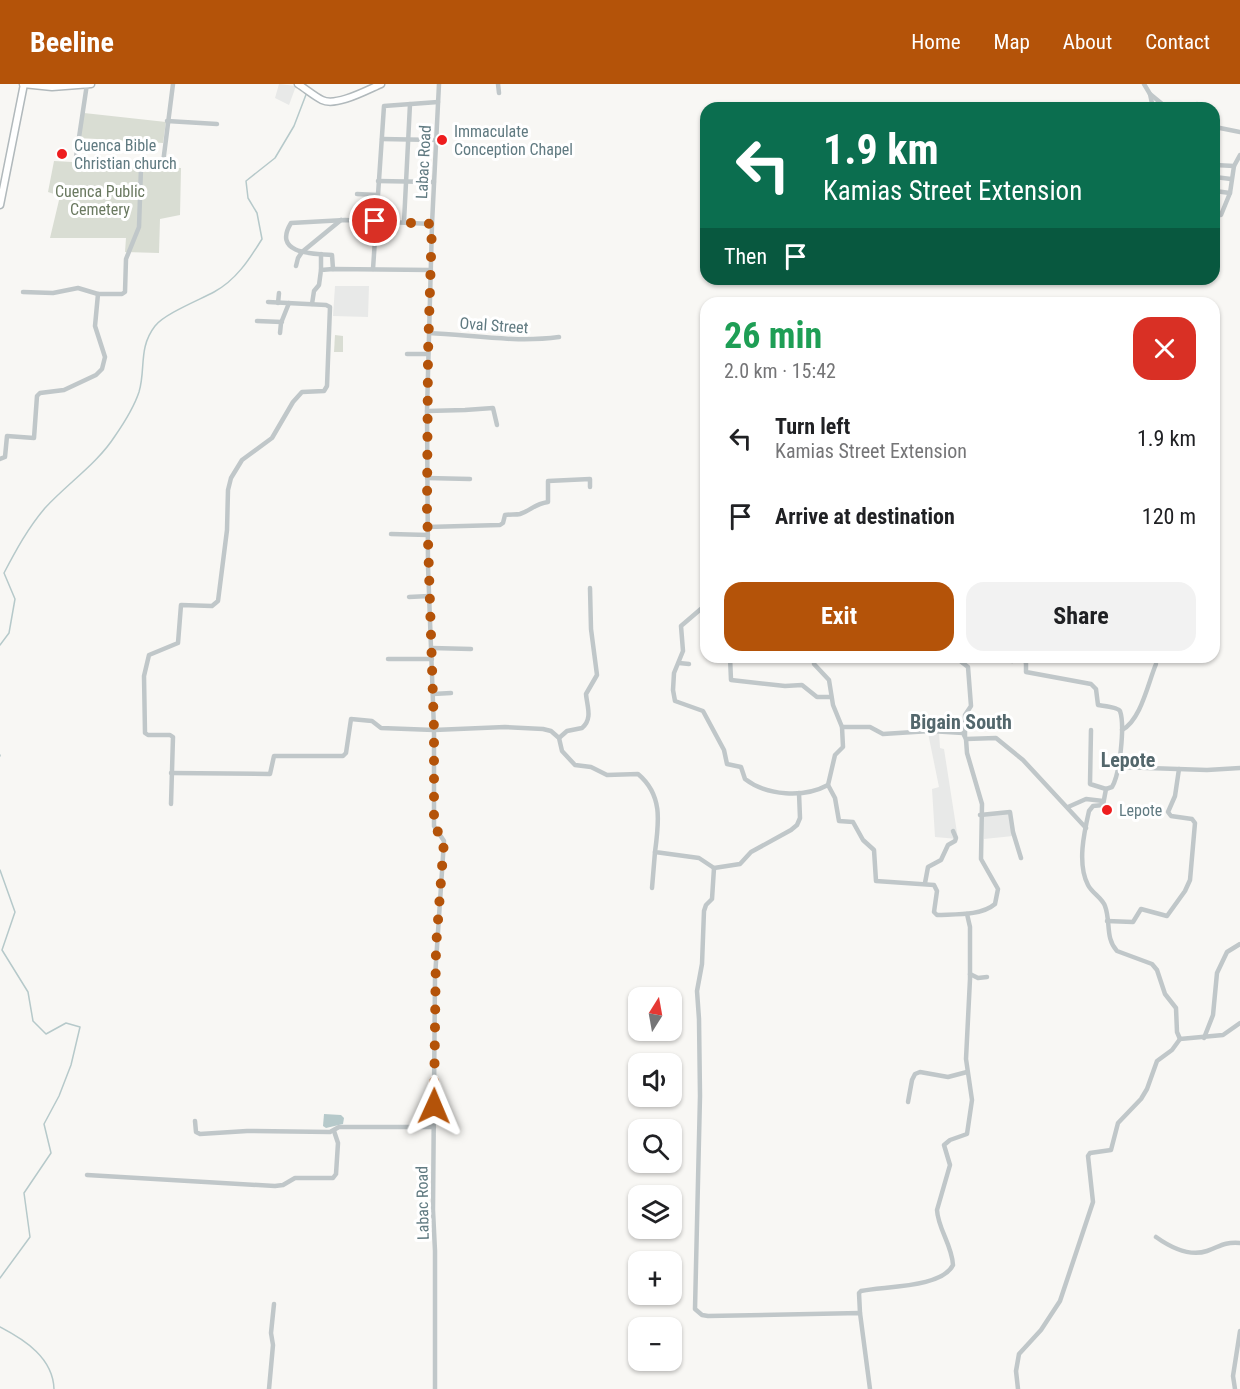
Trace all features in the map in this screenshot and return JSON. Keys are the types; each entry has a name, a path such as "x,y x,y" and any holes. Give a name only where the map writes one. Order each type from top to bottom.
{"main road":[{"path":"0,205 24,84 52,87 88,84"},
{"path":"298,84 320,96 331,99 349,97 381,84"},
{"path":"305,84 320,96"}],"street":[{"path":"75,164 88,84"},
{"path":"23,292 52,293 78,288 98,294 125,292 126,259 139,227 141,168 145,164 163,163 172,84"},
{"name":"Labac Road","path":"435,1389 436,947 444,841 434,826 434,730 427,527 427,411 432,224 439,84"},
{"path":"498,84 499,93"},
{"path":"1144,84 1160,102"},
{"path":"1150,93 1152,102"},
{"path":"373,269 384,106 438,102"},
{"path":"404,222 410,104"},
{"path":"167,121 217,124"},
{"path":"1220,128 1240,132"},
{"path":"382,139 436,140"},
{"path":"1220,215 1230,193 1234,166 1240,155"},
{"path":"1220,165 1234,166"},
{"path":"1220,177 1231,178"},
{"path":"378,181 434,182"},
{"path":"1220,192 1230,193"},
{"path":"357,194 377,195"},
{"path":"333,268 333,255 302,252 291,248 287,234 291,223 294,221 341,220 432,224"},
{"path":"296,266 302,252 341,220"},
{"path":"312,304 314,291 319,285 321,255"},
{"path":"321,270 333,268 431,270"},
{"path":"278,303 279,293"},
{"path":"0,459 5,457 7,436 34,438 40,393 64,390 96,375 102,369 105,357 96,326 98,294"},
{"path":"171,804 173,737 145,733 144,676 149,655 178,643 181,605 212,606 218,601 227,530 228,490 234,472 242,460 272,438 293,402 302,392 320,392 326,389 330,307 268,302"},
{"path":"280,333 289,303"},
{"path":"257,321 282,322"},
{"name":"Oval Street","path":"429,333 515,339 559,336"},
{"path":"406,354 428,354"},
{"path":"427,411 493,408 496,425"},
{"path":"427,478 470,479"},
{"path":"427,527 500,525 505,515 521,514 537,504 548,502 548,481 590,479 590,487"},
{"path":"391,534 428,535"},
{"path":"559,738 567,731 585,725 588,712 586,694 597,678 591,629 590,588"},
{"path":"409,597 429,596"},
{"path":"700,610 681,626 682,651 675,669 673,686 675,702 694,706 703,711 724,750 727,764 741,767 747,780 758,786 777,792 799,793 828,785"},
{"path":"432,648 471,649"},
{"path":"388,659 432,659"},
{"path":"679,663 689,664"},
{"path":"730,663 731,680 802,686 817,697 831,697"},
{"path":"814,663 829,680 831,697 842,728 843,747 835,755 828,785 835,798 839,821 852,822 861,837 874,850 876,881 925,883 936,888 934,912 937,915 967,914 992,907 998,895 996,884 981,859 981,800 967,753 965,715 970,706 968,667 963,663"},
{"path":"1026,663 1026,672 1091,684 1096,688 1098,705 1119,709 1122,730 1119,767 1115,783 1106,789 1090,784 1091,730"},
{"path":"1122,730 1139,709 1156,664"},
{"path":"666,686 673,686"},
{"path":"433,694 451,693"},
{"path":"171,773 270,774 274,756 343,756 346,753 351,719 372,722 381,728 434,730 505,727 551,731 559,738 562,751 575,765 591,767 607,775 636,773 655,795 659,807 652,888"},
{"path":"842,728 870,726 883,734 946,731 960,732 966,737 998,739 1023,760 1086,828"},
{"path":"1119,767 1240,768"},
{"path":"1107,921 1133,922 1141,909 1167,916 1188,885 1195,823 1192,819 1171,816 1168,812 1175,796 1179,769"},
{"path":"1106,789 1102,805 1090,808 1083,851 1083,873 1090,890 1105,905 1111,943 1117,951 1152,964 1157,970 1165,994 1176,1008 1177,1032 1180,1039"},
{"path":"655,852 699,858 714,868 740,864 751,852 791,831 797,825 800,819 799,793"},
{"path":"1068,807 1086,799 1103,801"},
{"path":"980,814 1010,812 1013,832 1022,858"},
{"path":"925,883 928,867 941,860 948,845 956,841 953,831"},
{"path":"714,868 712,899 704,911 703,956 697,991 700,1096 695,1309 702,1315 708,1316 860,1313"},
{"path":"870,1389 859,1293 920,1283 947,1275 953,1265 949,1245 937,1216 937,1205 950,1165 944,1145 950,1140 966,1136 972,1100 967,1072 970,927 967,914"},
{"path":"1204,1038 1213,1015 1216,973 1227,952 1240,944"},
{"path":"970,974 978,978 987,977"},
{"path":"1018,1389 1016,1371 1019,1354 1041,1330 1060,1301 1093,1202 1088,1156 1111,1150 1118,1123 1132,1111 1141,1099 1157,1061 1169,1053 1180,1039 1223,1035 1235,1024 1240,1023"},
{"path":"908,1102 915,1074 920,1072 948,1077 967,1072"},
{"path":"195,1122 196,1132 200,1134 247,1131 334,1131 339,1127 434,1127"},
{"path":"87,1175 275,1186 283,1185 299,1177 333,1178 336,1174 338,1143 334,1131"},
{"path":"1156,1237 1171,1247 1190,1252 1204,1252 1220,1244 1240,1243"},
{"path":"269,1389 274,1304"},
{"path":"1235,1389 1233,1376 1240,1331"}],"shaded area":[{"path":"279,84 296,86 289,105 275,98"},
{"path":"335,286 369,286 368,317 333,316"},
{"path":"939,732 940,748 944,749 958,839 935,837 932,789 939,787 928,733"},
{"path":"1011,813 1013,836 984,839 983,815"},
{"path":"324,1114 341,1115 344,1118 343,1124 326,1128 323,1126"}],"green space":[{"path":"84,113 166,122 163,143 80,138"},
{"name":"Cuenca Public Cemetery","path":"54,161 181,168 180,215 160,219 159,253 125,252 126,238 50,238 60,196 48,192"},
{"path":"335,335 343,336 343,352 334,352"}],"waterway":[{"path":"0,645 9,633 15,599 4,573 23,539 45,508 100,456 125,420 139,392 144,350 155,326 174,312 229,282 247,262 262,239 257,213 248,198 246,181 275,158 294,126 307,92"},
{"path":"0,870 15,912 2,950 28,992 33,1021 46,1034 66,1023 80,1027 71,1065 59,1096 44,1124 51,1153 24,1193 30,1237 0,1278"},
{"path":"0,1327 28,1344 43,1359 49,1368 54,1389"}],"place":[{"name":"Immaculate Conception Chapel","path":"442,140"},
{"name":"Cuenca Bible Christian church","path":"62,154"},
{"name":"Lepote","path":"1107,810"}],"district":[{"name":"Bigain South","path":"961,722"},
{"name":"Lepote","path":"1128,760"}],"route":[{"path":"375,221 432,224 427,392 428,566 434,730 434,826 444,841 436,947 434,1106"}]}
